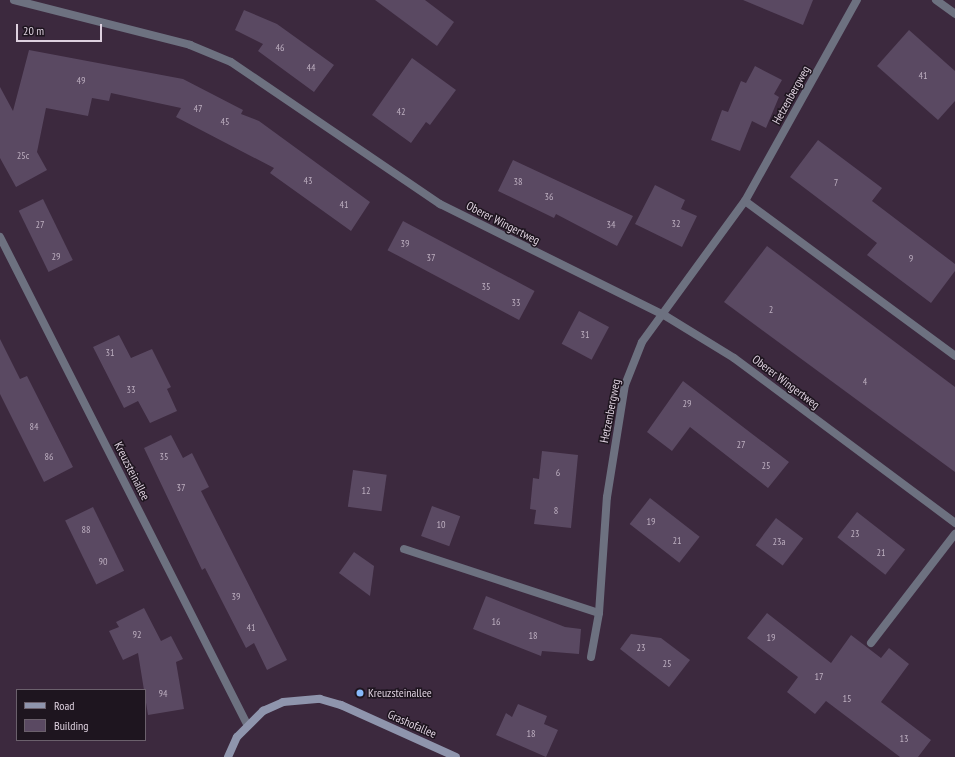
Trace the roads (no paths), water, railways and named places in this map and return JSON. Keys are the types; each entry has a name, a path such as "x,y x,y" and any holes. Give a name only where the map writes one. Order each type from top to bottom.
{"street":[{"name":"Oberer Wingertweg","path":"14,0 190,45 231,62 440,204 664,315 734,358 955,523"},
{"name":"Hetzenbergweg","path":"591,657 599,613 606,497 625,386 642,342 664,315 745,201 857,0"},
{"path":"936,0 955,14"},
{"path":"745,201 955,356"},
{"name":"Kreuzsteinallee","path":"0,237 247,724"},
{"path":"871,643 955,534"},
{"path":"404,549 599,613"},
{"name":"Grashofallee","path":"247,724 263,711 283,702 320,699 341,705 456,757"},
{"path":"228,757 247,724"}],"place":[{"name":"Kreuzsteinallee","path":"360,693"}]}
